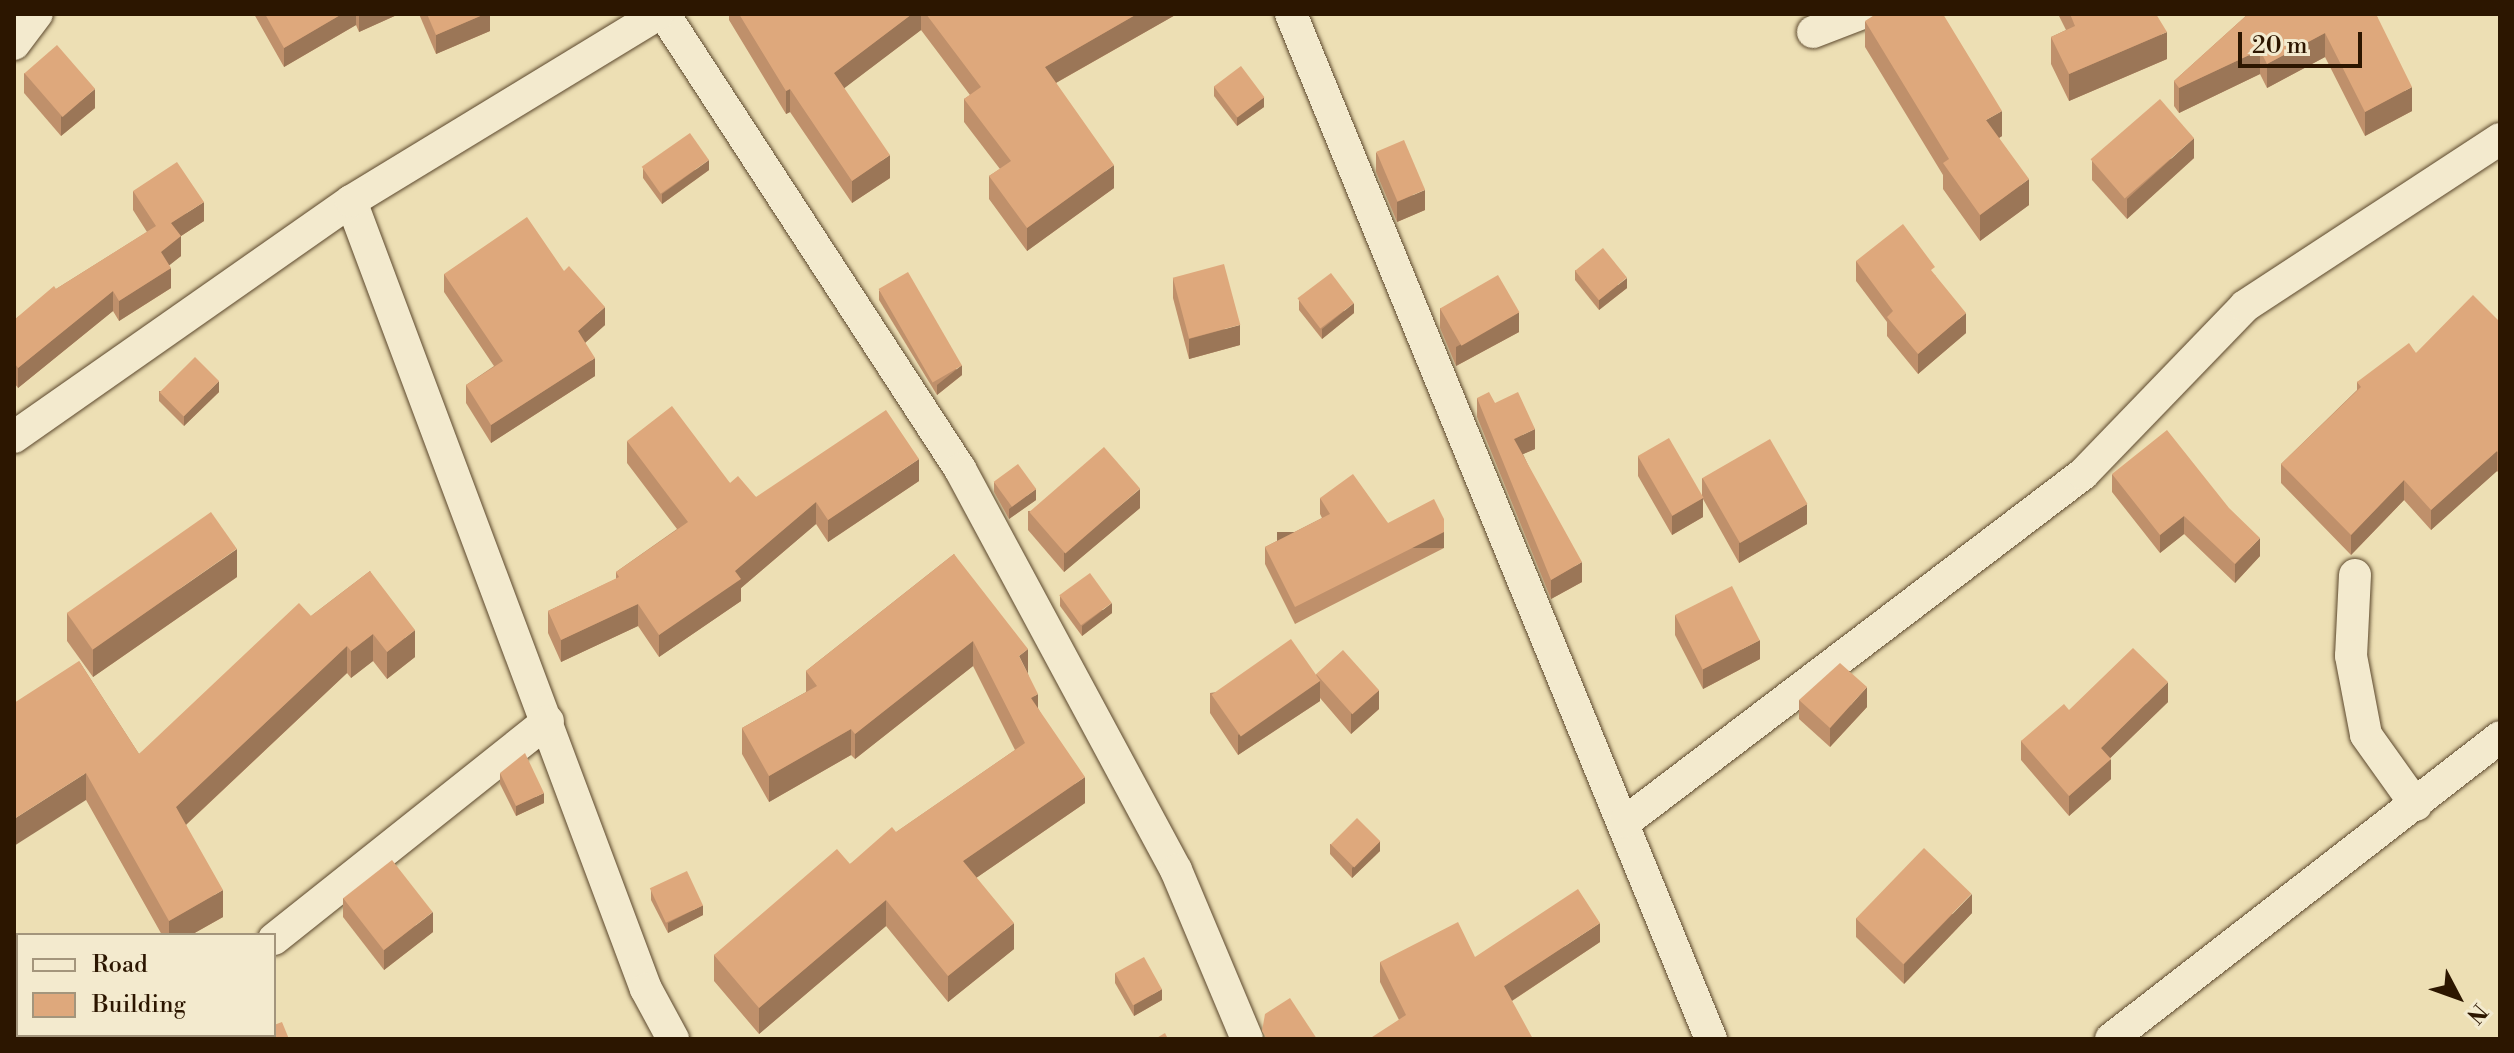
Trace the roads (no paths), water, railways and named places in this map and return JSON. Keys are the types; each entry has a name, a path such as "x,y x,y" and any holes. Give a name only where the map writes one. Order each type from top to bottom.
{"street":[{"path":"14,44 37,14"},
{"path":"14,437 351,201 658,14"},
{"path":"664,14 960,469 1176,870 1247,1039"},
{"path":"1291,14 1625,822 1711,1039"},
{"path":"1813,32 1860,14"},
{"path":"1625,822 2083,474 2245,306 2500,139"},
{"path":"351,201 646,989 673,1039"},
{"path":"2355,575 2351,656 2366,735 2416,805"},
{"path":"276,937 548,721"},
{"path":"2111,1039 2500,737"}]}
